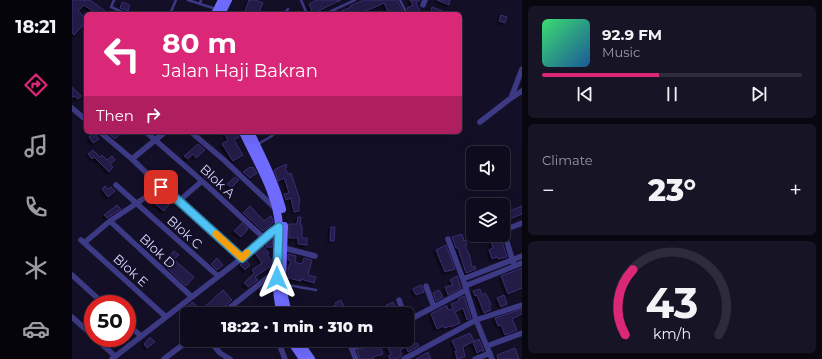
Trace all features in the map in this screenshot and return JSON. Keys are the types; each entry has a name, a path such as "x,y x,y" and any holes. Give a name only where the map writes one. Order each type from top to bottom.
{"main road":[{"path":"221,12 222,0"},
{"path":"222,12 228,0"},
{"path":"245,134 270,175 279,198 284,222 282,284 286,307"},
{"path":"251,134 277,210 279,227 277,270 280,307"},
{"path":"295,347 303,359"},
{"path":"303,347 311,359"}],"street":[{"path":"511,98 522,69"},
{"path":"480,122 522,91"},
{"path":"72,108 84,118"},
{"path":"102,134 242,258"},
{"name":"Blok A","path":"148,134 202,180 264,238"},
{"path":"132,159 162,134"},
{"path":"193,134 224,160 277,210"},
{"path":"179,201 202,180"},
{"name":"Blok C","path":"116,185 218,276"},
{"path":"110,221 161,187"},
{"name":"Blok E","path":"110,221 83,241 166,317"},
{"name":"Blok D","path":"110,221 192,297"},
{"path":"514,266 504,232 507,229 522,223"},
{"path":"104,347 114,358 242,258 264,238 279,227"},
{"path":"448,239 476,320 492,359"},
{"path":"284,248 315,256"},
{"path":"463,279 522,256"},
{"path":"414,317 466,288 522,263"},
{"path":"231,307 277,270"},
{"path":"72,276 94,295"},
{"path":"426,286 434,306"},
{"path":"399,300 402,307"},
{"path":"404,359 476,320 522,304"},
{"path":"72,317 84,328"},
{"path":"136,332 141,336"},
{"path":"487,346 522,333"},
{"path":"164,359 180,347"},
{"path":"215,347 220,353 230,359"},
{"path":"280,347 286,359"},
{"path":"356,347 352,349 356,359"},
{"path":"475,359 490,352"},
{"path":"171,354 176,359"}],"lane":[{"path":"114,0 111,7 122,12"},
{"path":"171,12 176,0"},
{"path":"188,0 219,12"},
{"path":"200,4 202,0"},
{"path":"301,0 306,12"},
{"path":"329,12 355,0"},
{"path":"400,0 406,12"},
{"path":"254,146 274,134"},
{"path":"282,284 316,290"}],"building":[{"path":"72,0 90,0 106,12 94,12 84,5 78,11 84,17 84,24 74,35 72,33"},
{"path":"249,0 255,0 263,3 259,12 245,12"},
{"path":"316,0 341,0 316,12 312,12 309,4"},
{"path":"364,0 397,0 403,12 388,12 384,3 364,12 339,12 351,7 350,6"},
{"path":"410,0 420,0 416,3 420,11 409,12 407,8 413,5"},
{"path":"437,0 450,0 449,5"},
{"path":"122,2 130,5 128,11 120,8"},
{"path":"432,7 444,12 434,12 431,11"},
{"path":"501,15 507,17 505,23 499,21"},
{"path":"72,87 81,96 78,99 74,96 72,98"},
{"path":"95,134 99,139 93,143 89,137"},
{"path":"109,134 120,134 115,139"},
{"path":"225,134 238,134 239,137 234,140 243,155 233,161 222,144 228,140"},
{"path":"198,144 205,150 196,158 193,154 188,159 184,156"},
{"path":"93,150 100,157 102,155 107,160 112,156 115,160 110,164 113,167 109,172 94,157 92,159 88,154"},
{"path":"286,164 287,167 285,168 288,174 291,173 300,200 299,211 294,212 291,198 286,200 284,194 289,193 284,178 278,181 274,170"},
{"path":"205,167 209,173 211,171 213,175 207,180 199,172"},
{"path":"250,167 253,167 257,173 250,178 243,172"},
{"path":"235,177 239,180 231,188 227,184"},
{"path":"105,186 108,189 111,187 115,191 108,197 102,189"},
{"path":"162,195 172,201 164,211 155,204"},
{"path":"117,205 121,209 107,218 104,215"},
{"path":"250,206 264,221 271,216 273,222 271,225 263,231 243,213"},
{"path":"522,206 522,214 510,219 510,211"},
{"path":"298,217 301,217 300,225 302,225 302,238 307,238 307,245 298,244 298,238 289,238 289,224 297,224"},
{"path":"242,223 248,229 241,237 234,231"},
{"path":"331,227 335,227 334,241 330,241"},
{"path":"462,234 467,245 465,245 469,253 472,267 475,266 476,269 466,273 458,248 456,248 452,237"},
{"path":"273,237 272,247 266,247 266,243"},
{"path":"491,242 502,242 507,257 498,259 497,257 492,259 489,250 493,248"},
{"path":"446,245 455,269 445,272 436,250"},
{"path":"263,246 269,253 267,254 271,260 271,266 255,277 258,280 248,287 244,283 254,273 252,270 262,263 255,253"},
{"path":"174,251 179,255 174,259 170,255"},
{"path":"288,254 296,256 295,262 302,264 304,258 312,260 308,275 316,277 314,283 301,279 301,281 288,278 288,268 291,261 288,260"},
{"path":"217,258 223,265 217,270 211,264"},
{"path":"173,259 194,277 186,286 166,267"},
{"path":"246,260 250,265 245,270 240,265"},
{"path":"522,268 522,288 508,294 501,276"},
{"path":"457,276 461,288 448,295 445,287 453,285 450,280"},
{"path":"421,285 424,292 416,295 413,289"},
{"path":"263,286 266,286 267,291 261,293 260,289"},
{"path":"480,289 482,295 485,293 491,305 489,306 491,310 484,313 477,295 475,296 473,291"},
{"path":"223,290 232,300 224,307 204,307"},
{"path":"439,290 443,297 436,301 433,293"},
{"path":"504,295 507,304 501,307 497,298"},
{"path":"464,296 471,318 467,320 463,308 455,312 460,323 451,327 444,328 443,326 437,329 431,314 445,306 447,306 448,310 453,309 451,304 459,301 458,299"},
{"path":"341,300 344,307 331,307 336,305 335,303"},
{"path":"193,302 197,307 186,307"},
{"path":"393,302 396,307 386,307"},
{"path":"522,309 522,314 512,319 517,330 505,335 501,325 498,326 495,318"},
{"path":"470,333 474,341 463,347 465,357 457,359 455,351 457,351 452,341"},
{"path":"149,338 155,342 147,348 144,344"},
{"path":"479,339 484,351 482,350 477,353 473,342"},
{"path":"417,343 419,346 408,352 406,347 414,347 414,344"},
{"path":"365,347 380,347 383,354 373,357 374,359 360,359 357,351"},
{"path":"388,347 406,347 400,350 402,355 400,357 390,359 388,356 391,355"},
{"path":"515,348 519,359 498,359 497,355"},
{"path":"428,352 431,359 416,359 421,356"}],"slow traffic":[{"path":"216,234 242,258 247,253"}],"route":[{"path":"161,187 179,201 242,258 279,227 277,278"}]}
